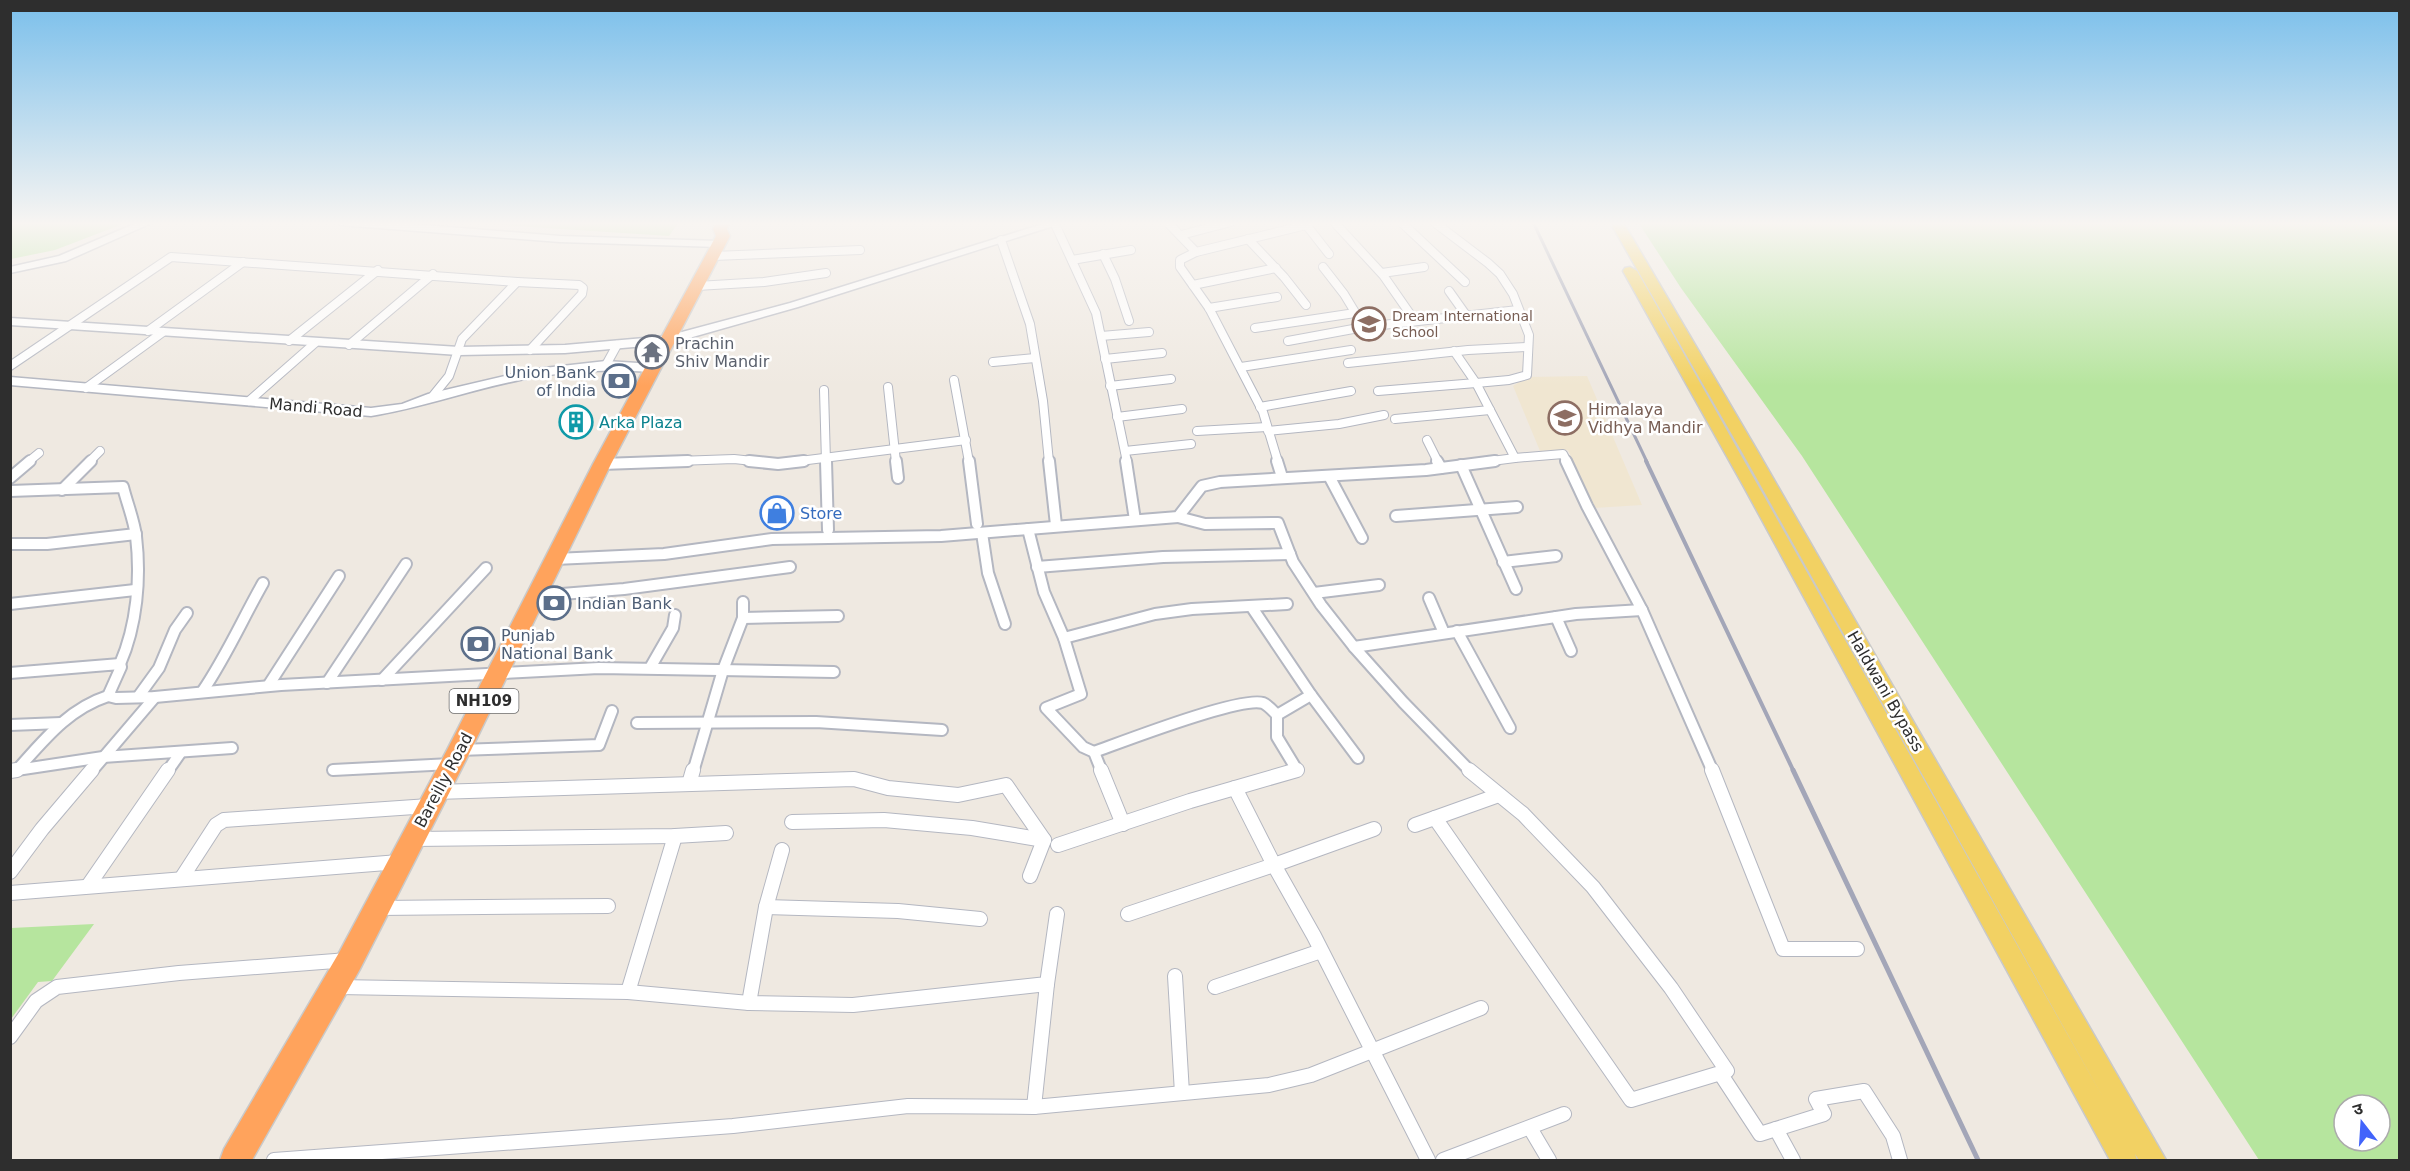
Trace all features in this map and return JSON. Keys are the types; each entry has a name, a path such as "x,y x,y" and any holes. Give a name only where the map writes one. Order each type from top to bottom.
{"highway":[{"name":"Bareilly Road","path":"235,1161 350,960 498,674 602,464 702,277"}],"main road":[{"name":"Haldwani Bypass","path":"1637,277 1666,321 2153,1161"},
{"name":"Haldwani Bypass","path":"1644,277 2124,1161"}],"street":[{"path":"10,366 143,277"},
{"path":"148,331 223,277"},
{"path":"289,341 370,277"},
{"path":"349,345 430,277"},
{"path":"461,277 579,285 583,288 582,294 530,350"},
{"path":"697,286 764,282 801,277"},
{"path":"10,321 349,345 459,351 530,350 668,340 794,305 884,277"},
{"path":"1014,277 1028,314 1043,401 1056,525"},
{"path":"1080,277 1096,313 1125,451 1135,520"},
{"path":"1114,277 1129,321"},
{"path":"1187,277 1209,308 1260,407 1282,477"},
{"path":"1193,285 1234,277"},
{"path":"1283,277 1306,305"},
{"path":"1330,277 1364,327"},
{"path":"1385,277 1415,321"},
{"path":"1459,277 1465,282"},
{"path":"1378,391 1509,380 1527,375 1529,335 1513,294 1500,277"},
{"path":"432,397 449,376 462,339 517,282"},
{"path":"1449,291 1466,315"},
{"path":"1209,308 1277,297"},
{"path":"1288,341 1364,327 1518,310"},
{"path":"1255,328 1355,313"},
{"path":"86,388 163,332"},
{"path":"1101,336 1149,332"},
{"path":"249,401 315,343"},
{"path":"606,365 617,345"},
{"path":"1348,363 1454,351 1528,347"},
{"path":"1240,367 1351,350"},
{"path":"1454,351 1476,383 1515,458"},
{"path":"1105,359 1162,354"},
{"path":"993,362 1035,358"},
{"name":"Mandi Road","path":"10,381 371,412 404,407 432,397 535,373 606,365 654,368"},
{"path":"1110,386 1172,379"},
{"path":"954,380 988,573 1005,624"},
{"path":"888,387 898,478"},
{"path":"824,390 828,530"},
{"path":"1260,407 1351,391"},
{"path":"1117,417 1182,409"},
{"path":"1395,418 1490,411"},
{"path":"1197,431 1340,424 1384,415"},
{"path":"602,464 734,459 773,464 966,440"},
{"path":"1427,440 1441,468"},
{"path":"1125,451 1191,444"},
{"path":"62,490 100,451"},
{"path":"10,478 39,453"},
{"path":"1178,517 1202,486 1220,482 1441,468 1563,454 1587,506 1642,610 1702,744 1784,949 1857,949"},
{"path":"1461,465 1516,589"},
{"path":"1329,476 1362,538"},
{"path":"10,491 123,488 136,534 138,574 129,644 108,696"},
{"path":"1396,516 1517,507"},
{"path":"555,559 664,554 782,539 884,538 980,528 1028,529 1178,517 1206,524 1278,523 1290,554 1314,593 1354,647 1403,702 1472,773 1523,814 1593,887 1671,988 1727,1071 1631,1100 1435,818"},
{"path":"1028,529 1044,592 1064,638 1081,694 1046,708 1083,747 1094,752 1123,824"},
{"path":"10,544 47,544 136,534"},
{"path":"1037,567 1089,561 1211,554 1290,554"},
{"path":"1503,562 1556,556"},
{"path":"327,683 406,564"},
{"path":"537,596 624,589 790,567"},
{"path":"381,680 486,568"},
{"path":"268,686 339,576"},
{"path":"202,692 225,658 242,620 263,583"},
{"path":"1314,593 1379,585"},
{"path":"10,604 135,590"},
{"path":"1429,598 1444,633"},
{"path":"689,784 723,670 743,618 743,602"},
{"path":"1064,638 1155,614 1192,609 1287,604"},
{"path":"1251,606 1311,695 1358,758"},
{"path":"1354,647 1556,617 1642,610"},
{"path":"138,697 159,668 176,630 188,613"},
{"path":"651,668 673,627 675,615"},
{"path":"743,618 838,616"},
{"path":"1556,617 1571,651"},
{"path":"1457,631 1510,728"},
{"path":"10,673 120,664"},
{"path":"13,773 61,723 86,703 108,696 154,697 268,686 599,668 834,672"},
{"path":"1277,715 1311,695"},
{"path":"10,872 42,829 154,697"},
{"path":"1058,845 1235,788 1297,771 1277,736 1277,715 1262,702 1247,703 1159,728 1094,752"},
{"path":"333,770 599,745 612,711"},
{"path":"637,723 816,722 942,729"},
{"path":"10,725 61,723"},
{"path":"13,773 103,757 232,748"},
{"path":"88,886 181,752"},
{"path":"181,879 216,825 224,820 432,799 689,784 854,778 888,788 958,795 1006,785 1044,840"},
{"path":"1235,788 1274,865 1322,951 1428,1161"},
{"path":"1415,825 1499,795"},
{"path":"792,822 884,820 972,828 1044,840"},
{"path":"1128,914 1374,829"},
{"path":"412,839 675,836 726,832"},
{"path":"628,992 675,836"},
{"path":"1029,876 1044,840"},
{"path":"749,1003 766,907 782,850"},
{"path":"10,893 401,862"},
{"path":"377,908 608,906"},
{"path":"766,907 898,911 980,919"},
{"path":"1034,1107 1057,914"},
{"path":"1215,987 1322,951"},
{"path":"10,1037 48,989 179,973 350,960"},
{"path":"1175,976 1182,1093"},
{"path":"334,987 628,992 749,1003 853,1005 1047,984"},
{"path":"274,1161 734,1126 908,1106 1034,1107 1269,1085 1311,1075 1372,1049 1481,1008"},
{"path":"1720,1073 1760,1134 1824,1114 1816,1099 1864,1091 1893,1136 1900,1161"},
{"path":"1443,1161 1564,1114"},
{"path":"1530,1128 1549,1161"},
{"path":"1776,1129 1793,1161"}],"shaded area":[{"name":"Himalaya Vidhya Mandir","path":"1587,376 1642,505 1594,508 1568,450 1540,451 1513,386 1527,377"}],"green space":[{"path":"1674,277 2399,277 2399,1160 2259,1160 1802,456"},
{"path":"94,924 52,981 38,982 11,1019 11,928"}],"railway":[{"path":"1559,277 1647,462"},
{"path":"1646,461 1794,772"},
{"path":"1793,770 1978,1160"}],"place":[{"name":"Dream International School","path":"1369,324"},
{"name":"Prachin Shiv Mandir","path":"652,352"},
{"name":"Union Bank of India","path":"619,381"},
{"name":"Himalaya Vidhya Mandir","path":"1565,418"},
{"name":"Arka Plaza","path":"576,422"},
{"name":"Store","path":"777,513"},
{"name":"Indian Bank","path":"554,603"},
{"name":"Punjab National Bank","path":"478,644"}]}
